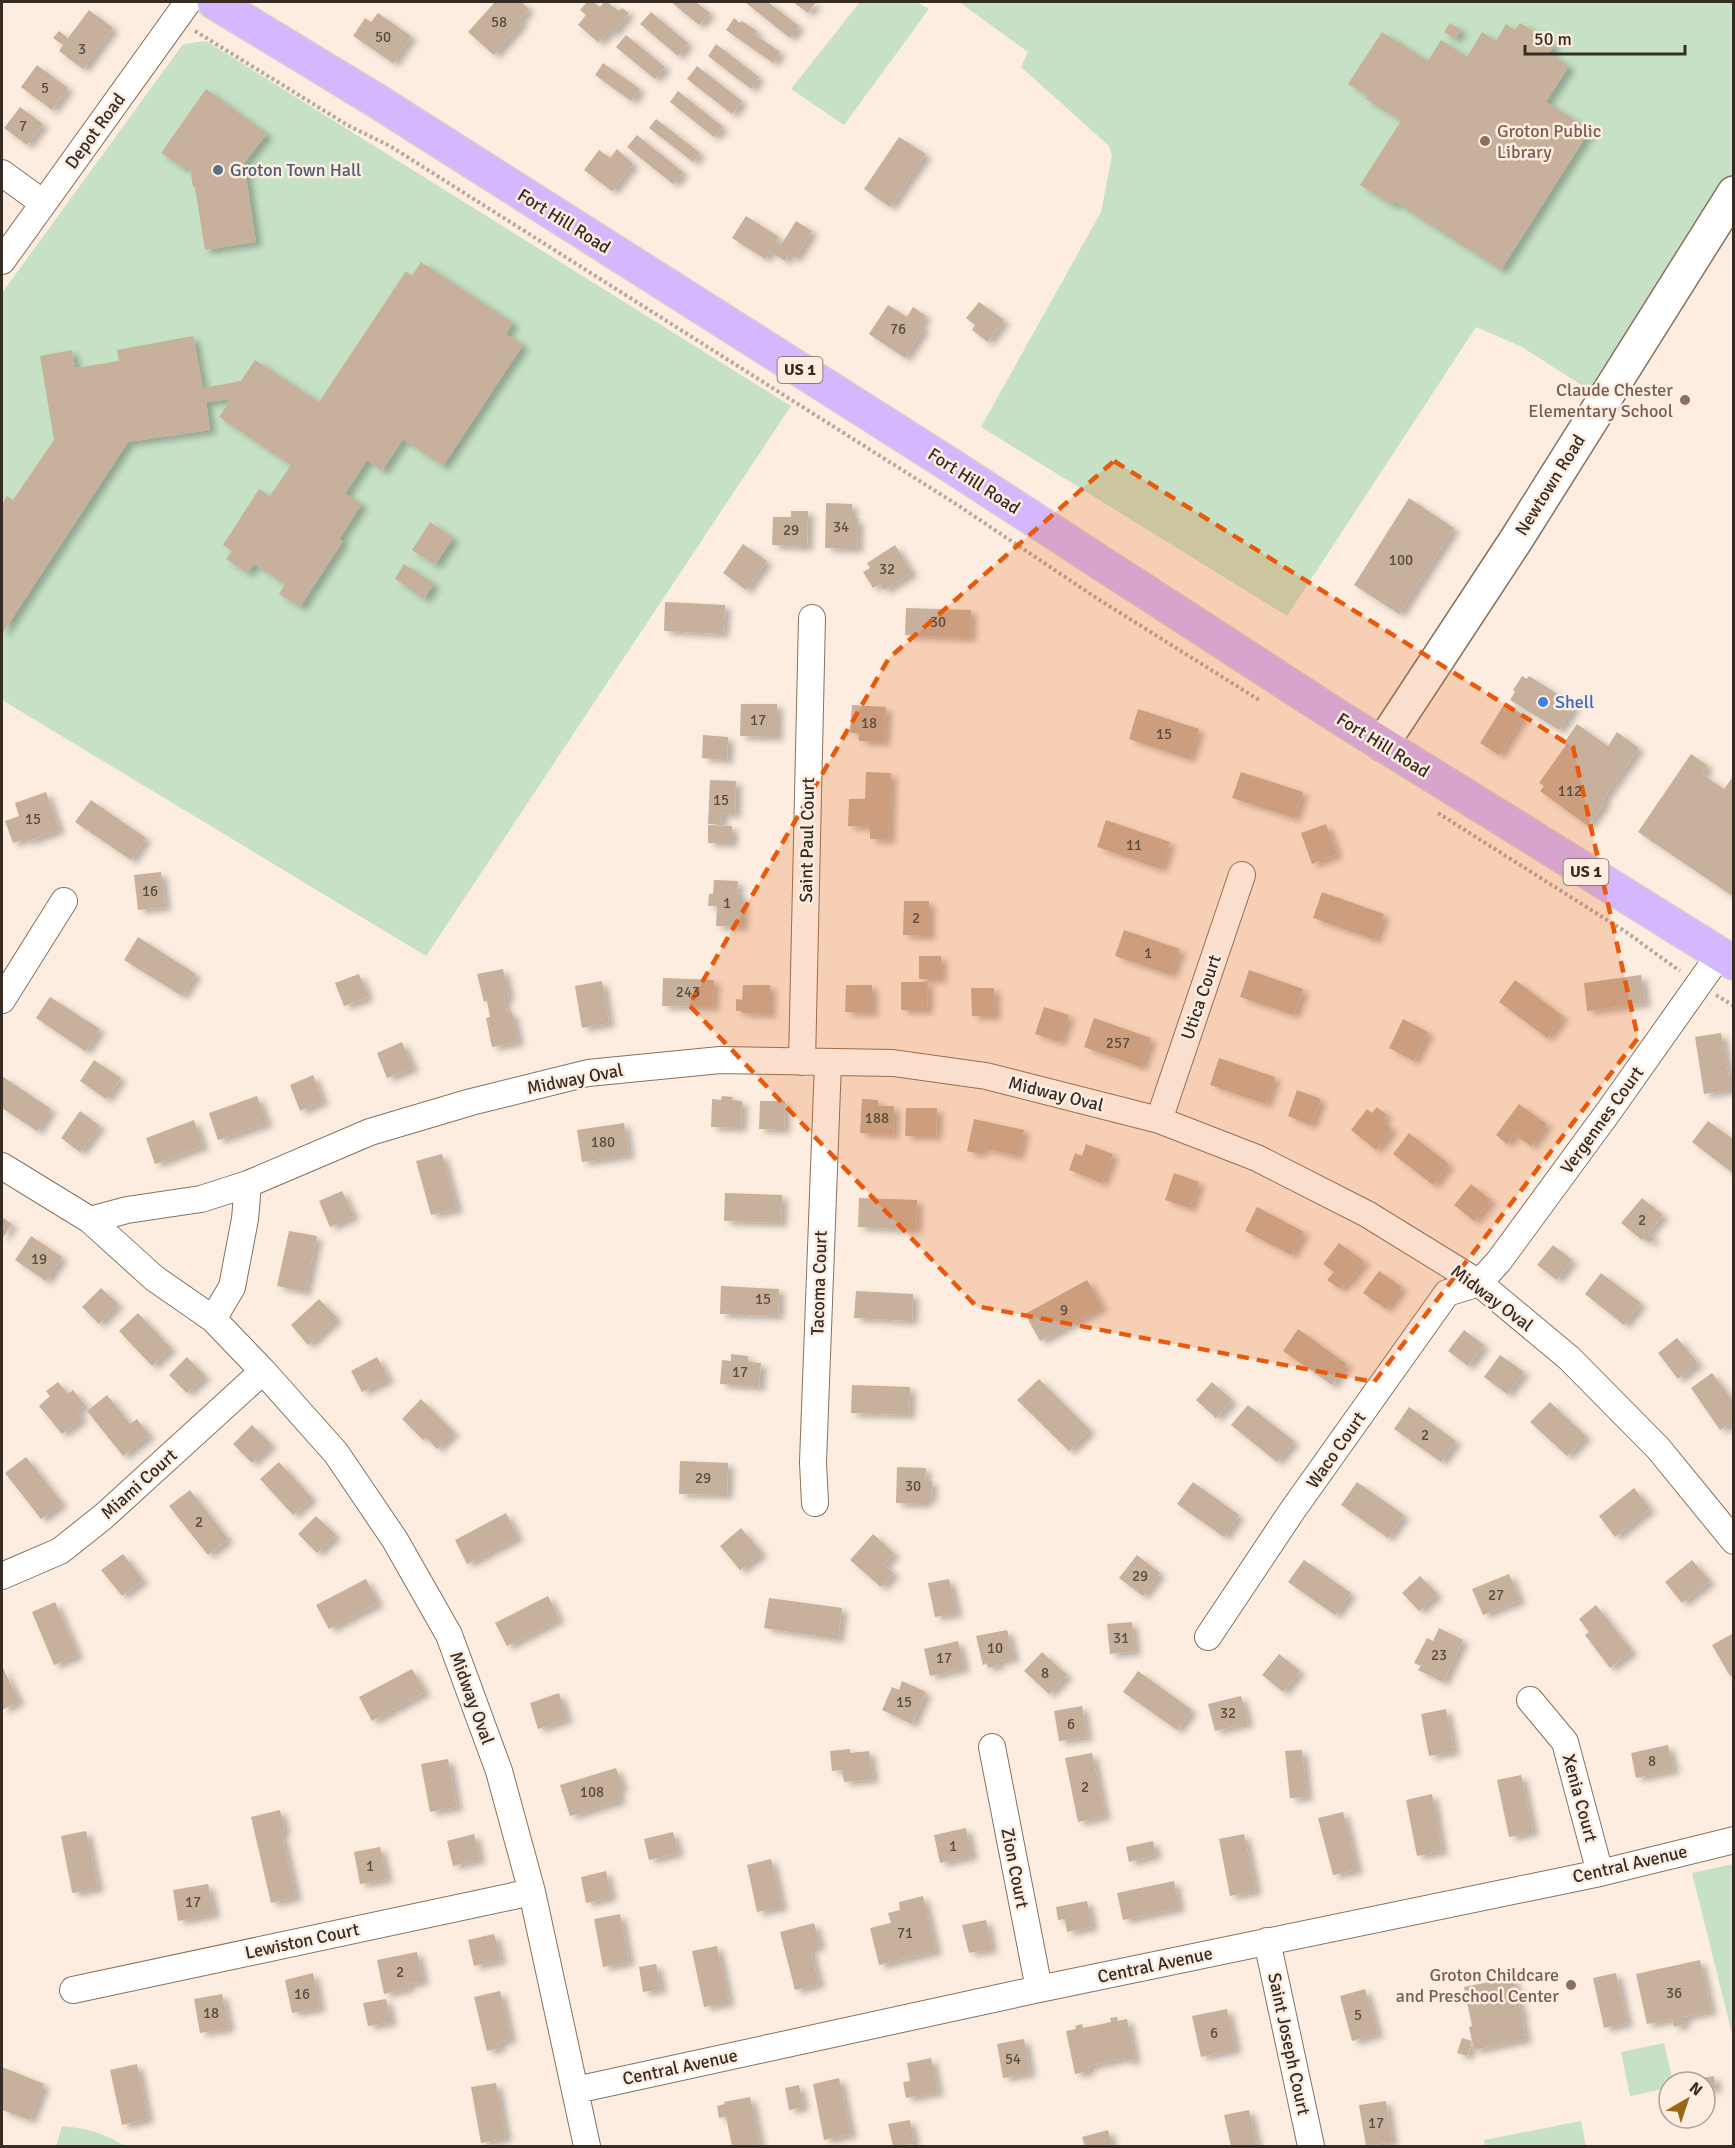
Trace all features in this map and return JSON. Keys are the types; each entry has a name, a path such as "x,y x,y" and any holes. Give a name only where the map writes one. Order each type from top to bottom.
{"main road":[{"name":"Fort Hill Road","path":"214,2 602,244 1382,744 1727,958"},
{"name":"Newtown Road","path":"1382,744 1515,540 1734,193"}],"street":[{"name":"Depot Road","path":"2,261 188,2"},
{"path":"2,173 43,203"},
{"name":"Saint Paul Court","path":"802,1062 812,618"},
{"name":"Utica Court","path":"1159,1120 1242,875"},
{"path":"2,1000 64,901"},
{"name":"Vergennes Court","path":"1479,1283 1727,958"},
{"name":"Midway Oval","path":"90,1220 127,1210 201,1199 248,1184 370,1131 471,1102 588,1073 720,1059 894,1063 986,1076 1159,1120 1268,1163 1367,1214 1479,1283 1569,1358 1658,1448 1734,1541"},
{"name":"Tacoma Court","path":"815,1503 813,1462 828,1062"},
{"path":"2,1166 90,1220"},
{"path":"213,1319 232,1287 245,1219 248,1184"},
{"name":"Midway Oval","path":"90,1220 154,1278 213,1319 263,1371 336,1454 395,1540 449,1635 499,1771 532,1892 587,2146"},
{"name":"Waco Court","path":"1208,1636 1292,1511 1447,1293 1479,1283"},
{"name":"Miami Court","path":"2,1576 60,1551 69,1544 104,1516 263,1371"},
{"name":"Xenia Court","path":"1530,1700 1565,1742 1600,1872"},
{"name":"Zion Court","path":"992,1746 1039,1989"},
{"name":"Central Avenue","path":"576,2090 1039,1989 1600,1872 1734,1840"},
{"name":"Lewiston Court","path":"73,1990 532,1892"},
{"name":"Saint Joseph Court","path":"1267,1941 1311,2146"}],"path":[{"path":"195,31 349,126 399,153 956,504 1098,599 1269,706"},
{"path":"1438,813 1626,932 1679,970"},
{"path":"1718,996 1734,1006"}],"highlighted area":[{"path":"1114,461 1573,747 1638,1038 1374,1382 976,1306 689,1005 889,658"}],"green space":[{"path":"860,2 917,2 929,9 844,125 791,89"},
{"path":"959,2 1733,2 1733,193 1590,391 1583,394 1586,388 1522,347 1476,327 1287,616 981,427 1101,212 1112,156 1109,146 1021,67 1028,52"},
{"path":"206,41 791,406 426,956 2,700 2,293 183,44"},
{"path":"1734,1864 1733,2038 1692,1873"},
{"path":"1664,2043 1670,2070 1657,2070 1657,2090 1630,2096 1621,2052"},
{"path":"1581,2121 1586,2146 1485,2146 1484,2140"},
{"path":"62,2126 95,2132 125,2146 56,2146"}],"building":[{"path":"495,2 521,2 529,9 519,20 522,23 494,55 468,32"},
{"path":"587,2 593,2 600,7 607,2 619,11 622,8 629,13 613,33 610,30 598,42 578,25 586,15 580,10"},
{"path":"671,2 696,2 710,13 699,25"},
{"path":"747,2 768,2 799,26 790,38"},
{"path":"793,2 816,2 808,13"},
{"path":"89,10 113,28 83,69 59,51 63,45 53,38 59,31 68,38"},
{"path":"651,12 688,43 678,56 640,24"},
{"path":"378,13 411,36 393,63 353,36 365,18 371,22"},
{"path":"734,18 757,31 754,34 780,52 773,63 726,30"},
{"path":"1450,23 1461,30 1455,39 1444,32"},
{"name":"Groton Public Library","path":"1520,23 1555,45 1549,53 1569,66 1546,102 1590,130 1501,270 1395,202 1392,205 1360,185 1401,121 1366,99 1368,96 1348,84 1382,32 1428,61 1441,40 1467,57 1482,32 1496,41 1506,24 1515,30"},
{"path":"626,35 665,67 655,79 616,47"},
{"path":"716,44 759,77 751,89 708,56"},
{"path":"603,63 640,89 631,101 595,75"},
{"path":"37,65 68,88 52,110 21,87"},
{"path":"697,66 742,101 732,114 687,79"},
{"name":"Groton Town Hall","path":"206,89 267,134 244,163 256,242 205,250 191,174 193,171 185,166 183,168 161,153"},
{"path":"678,91 723,127 714,137 670,102"},
{"path":"20,107 43,124 27,145 4,128"},
{"path":"656,119 700,153 693,162 649,128"},
{"path":"637,135 683,172 673,184 627,147"},
{"path":"899,137 926,154 890,207 864,189"},
{"path":"617,149 633,164 612,191 584,170 599,150 610,158"},
{"path":"746,216 779,237 776,242 781,245 796,221 812,231 795,259 789,254 785,261 770,251 765,259 732,238"},
{"path":"421,262 513,323 506,334 523,345 443,466 403,439 382,471 367,460 345,494 362,504 339,539 343,541 300,607 279,594 285,584 254,564 248,573 226,559 232,551 223,545 259,489 270,496 291,465 219,417 231,399 206,402 210,430 128,442 2,634 2,504 7,496 13,500 54,440 40,356 72,350 75,368 119,361 117,350 193,336 203,388 241,381 255,360 319,402 406,271 412,276"},
{"path":"979,302 1004,320 988,342 972,330 975,325 966,318"},
{"path":"888,305 907,317 913,307 926,316 919,325 924,328 905,358 869,334"},
{"path":"1409,498 1454,528 1399,614 1354,585"},
{"path":"826,503 852,504 852,519 858,519 857,549 825,548"},
{"path":"791,511 808,511 807,547 772,545 773,517 791,517"},
{"path":"430,522 453,538 435,565 412,550"},
{"path":"743,544 767,561 746,590 723,573"},
{"path":"895,545 912,573 884,590 880,584 873,588 863,572 870,568 867,563"},
{"path":"404,564 434,584 424,599 395,579"},
{"path":"665,602 725,605 723,634 664,631"},
{"path":"906,608 971,610 970,638 905,635"},
{"name":"Shell","path":"1522,676 1527,679 1529,676 1575,705 1559,730 1510,700"},
{"name":"Shell","path":"1505,703 1524,715 1499,755 1480,743"},
{"path":"741,704 777,704 777,737 740,736"},
{"path":"852,705 886,707 884,742 859,741 859,733 850,733"},
{"path":"1138,709 1199,729 1189,759 1129,739"},
{"path":"1577,724 1608,746 1617,732 1639,748 1603,799 1605,802 1588,826 1540,791 1544,786 1539,783 1566,745 1564,743"},
{"path":"703,735 728,737 727,760 702,758"},
{"path":"1691,754 1708,766 1702,774 1724,789 1734,775 1734,897 1638,832"},
{"path":"866,772 891,773 889,840 870,839 870,827 848,826 849,799 865,799"},
{"path":"1241,772 1303,792 1294,818 1232,798"},
{"path":"710,780 736,781 735,814 722,813 721,824 708,824"},
{"path":"46,792 59,830 28,841 27,838 13,843 5,821 19,816 15,803"},
{"path":"91,800 146,838 131,860 75,822"},
{"path":"1106,820 1170,842 1161,869 1097,847"},
{"path":"1326,824 1337,854 1312,864 1301,833"},
{"path":"708,825 732,826 732,843 708,843"},
{"path":"161,872 165,907 138,910 134,875"},
{"path":"714,880 738,881 737,895 742,895 742,927 716,926 717,906 708,906 709,894 713,894"},
{"path":"1322,892 1384,914 1375,940 1313,918"},
{"path":"904,901 929,901 929,936 903,935"},
{"path":"1124,930 1180,949 1171,975 1115,956"},
{"path":"138,937 196,974 182,996 124,960"},
{"path":"919,956 941,956 941,979 919,979"},
{"path":"503,969 509,997 504,998 507,1013 512,1012 518,1042 492,1047 486,1018 490,1017 487,1001 484,1002 477,974"},
{"path":"1249,970 1303,989 1294,1015 1240,997"},
{"path":"359,974 367,994 366,998 344,1006 335,983"},
{"path":"1641,975 1645,1003 1587,1011 1584,983"},
{"path":"663,978 714,980 713,1007 662,1006"},
{"path":"1515,980 1563,1016 1547,1038 1499,1002"},
{"path":"602,981 609,1023 582,1028 575,986"},
{"path":"901,982 928,982 927,1010 901,1010"},
{"path":"743,985 770,985 770,1014 736,1011 736,999 742,1000"},
{"path":"846,985 872,985 872,1013 845,1012"},
{"path":"971,988 994,988 995,1016 972,1016"},
{"path":"50,997 100,1029 85,1051 36,1018"},
{"path":"1044,1007 1069,1015 1060,1042 1035,1034"},
{"path":"1094,1018 1151,1038 1141,1067 1084,1047"},
{"path":"1403,1019 1428,1032 1414,1061 1389,1048"},
{"path":"1721,1033 1729,1077 1734,1076 1734,1089 1704,1094 1695,1037"},
{"path":"402,1042 413,1068 387,1078 377,1053"},
{"path":"1219,1058 1275,1077 1266,1104 1210,1085"},
{"path":"94,1060 121,1078 106,1099 80,1081"},
{"path":"313,1075 323,1101 300,1111 290,1085"},
{"path":"2,1076 51,1109 37,1131 2,1108"},
{"path":"1297,1090 1321,1099 1311,1125 1288,1116"},
{"path":"257,1096 267,1123 218,1140 209,1113"},
{"path":"722,1096 742,1101 741,1128 711,1127 712,1099 721,1100"},
{"path":"862,1099 878,1100 878,1106 894,1106 893,1135 860,1133"},
{"path":"760,1101 785,1101 784,1130 759,1129"},
{"path":"1519,1104 1547,1124 1531,1146 1514,1134 1507,1144 1496,1135"},
{"path":"1377,1107 1387,1115 1382,1121 1392,1129 1376,1150 1351,1130 1367,1109 1372,1113"},
{"path":"906,1108 937,1108 936,1136 905,1136"},
{"path":"80,1111 100,1126 80,1152 61,1138"},
{"path":"974,1119 1024,1130 1018,1156 982,1148 980,1154 967,1151"},
{"path":"194,1120 203,1146 155,1164 146,1138"},
{"path":"1708,1121 1734,1140 1734,1174 1692,1142"},
{"path":"624,1123 629,1155 582,1162 577,1130"},
{"path":"1409,1133 1449,1164 1433,1185 1393,1154"},
{"path":"1086,1144 1113,1154 1102,1183 1069,1170 1075,1153 1082,1156"},
{"path":"442,1154 457,1209 431,1215 416,1161"},
{"path":"1174,1173 1199,1182 1190,1208 1165,1200"},
{"path":"1471,1184 1491,1200 1474,1221 1454,1205"},
{"path":"342,1191 354,1216 330,1227 319,1201"},
{"path":"725,1193 782,1195 781,1223 724,1221"},
{"path":"859,1198 917,1200 916,1230 858,1227"},
{"path":"1642,1198 1663,1215 1648,1233 1654,1238 1650,1243 1644,1238 1642,1240 1621,1223"},
{"path":"1257,1207 1304,1232 1291,1255 1245,1231"},
{"path":"2,1217 12,1224 2,1239"},
{"path":"289,1231 317,1236 305,1292 277,1286"},
{"path":"31,1236 62,1257 46,1281 15,1260"},
{"path":"1339,1243 1364,1261 1349,1282 1347,1281 1340,1289 1327,1280 1334,1272 1323,1264"},
{"path":"1553,1245 1572,1260 1557,1280 1537,1265"},
{"path":"1379,1271 1402,1287 1386,1309 1363,1293"},
{"path":"1601,1273 1641,1303 1624,1325 1585,1294"},
{"path":"1087,1280 1102,1307 1040,1341 1025,1314"},
{"path":"721,1286 779,1289 778,1316 720,1314"},
{"path":"101,1288 118,1304 99,1324 82,1307"},
{"path":"856,1291 913,1294 912,1321 854,1318"},
{"path":"319,1299 337,1318 308,1345 291,1325"},
{"path":"138,1313 171,1348 152,1366 119,1331"},
{"path":"1298,1329 1347,1364 1332,1385 1283,1351"},
{"path":"1464,1330 1484,1345 1468,1366 1448,1351"},
{"path":"1677,1338 1698,1363 1678,1379 1658,1353"},
{"path":"731,1354 748,1356 748,1362 761,1363 759,1387 720,1384 722,1360 731,1361"},
{"path":"1500,1355 1524,1372 1507,1394 1484,1377"},
{"path":"187,1357 205,1376 187,1393 169,1375"},
{"path":"377,1357 389,1379 362,1392 351,1371"},
{"path":"1712,1373 1734,1403 1734,1420 1720,1430 1691,1388"},
{"path":"1039,1379 1090,1430 1069,1451 1017,1400"},
{"path":"58,1382 68,1394 73,1390 85,1405 77,1411 82,1418 62,1434 39,1406 50,1396 46,1391"},
{"path":"1212,1382 1232,1400 1216,1418 1196,1400"},
{"path":"852,1385 910,1387 909,1415 851,1413"},
{"path":"107,1395 130,1424 137,1419 149,1435 123,1456 87,1411"},
{"path":"421,1399 454,1432 437,1449 426,1437 423,1440 402,1419"},
{"path":"1550,1402 1586,1436 1567,1456 1530,1422"},
{"path":"1248,1405 1294,1441 1277,1462 1231,1425"},
{"path":"1409,1407 1456,1441 1441,1462 1394,1429"},
{"path":"252,1425 271,1444 252,1463 233,1444"},
{"path":"26,1457 62,1503 41,1519 5,1473"},
{"path":"680,1461 728,1463 727,1495 679,1494"},
{"path":"279,1462 312,1498 293,1515 260,1479"},
{"path":"897,1467 926,1468 925,1481 932,1481 931,1499 925,1499 925,1504 896,1503"},
{"path":"1193,1482 1239,1515 1224,1537 1177,1504"},
{"path":"1357,1482 1404,1515 1388,1538 1341,1505"},
{"path":"1634,1488 1650,1509 1615,1537 1599,1516"},
{"path":"190,1490 228,1539 208,1555 169,1506"},
{"path":"506,1513 518,1537 467,1564 455,1540"},
{"path":"316,1516 336,1535 317,1553 298,1534"},
{"path":"741,1528 762,1553 740,1570 720,1546"},
{"path":"873,1534 894,1553 884,1565 894,1573 881,1587 850,1560"},
{"path":"123,1554 143,1580 122,1596 101,1570"},
{"path":"1137,1555 1160,1573 1143,1596 1119,1578"},
{"path":"1304,1560 1351,1593 1335,1615 1288,1582"},
{"path":"1692,1560 1710,1581 1682,1603 1665,1582"},
{"path":"1509,1574 1520,1600 1483,1615 1472,1589"},
{"path":"1420,1576 1437,1594 1419,1611 1402,1593"},
{"path":"366,1579 378,1603 329,1629 316,1605"},
{"path":"949,1579 957,1613 935,1617 928,1583"},
{"path":"548,1596 559,1619 507,1646 495,1623"},
{"path":"769,1598 842,1608 838,1639 764,1628"},
{"path":"55,1602 78,1655 54,1665 32,1612"},
{"path":"1596,1605 1632,1651 1610,1668 1585,1635 1589,1632 1579,1619"},
{"path":"1132,1622 1135,1651 1110,1654 1107,1624"},
{"path":"1439,1628 1463,1640 1443,1682 1418,1670 1421,1666 1414,1663 1427,1638 1433,1641"},
{"path":"1007,1630 1014,1658 998,1661 999,1665 988,1668 987,1663 983,1665 976,1636"},
{"path":"1734,1633 1734,1674 1730,1676 1712,1645"},
{"path":"958,1641 964,1668 930,1676 924,1649"},
{"path":"1042,1652 1067,1675 1049,1694 1024,1671"},
{"path":"1279,1654 1300,1671 1283,1692 1262,1675"},
{"path":"2,1666 19,1701 2,1710"},
{"path":"412,1669 425,1692 372,1721 359,1697"},
{"path":"1138,1671 1192,1710 1177,1730 1123,1692"},
{"path":"902,1681 926,1692 912,1724 882,1710 892,1687 899,1690"},
{"path":"559,1693 567,1719 538,1729 530,1703"},
{"path":"1241,1696 1248,1723 1215,1731 1208,1704"},
{"path":"1082,1706 1087,1737 1059,1741 1054,1711"},
{"path":"1446,1709 1454,1751 1429,1756 1421,1714"},
{"path":"1668,1745 1674,1770 1636,1778 1631,1753"},
{"path":"850,1749 850,1753 869,1751 873,1779 844,1782 842,1770 832,1771 830,1751"},
{"path":"1302,1750 1307,1797 1290,1798 1285,1751"},
{"path":"1092,1753 1105,1816 1078,1822 1065,1758"},
{"path":"448,1759 457,1807 430,1812 421,1764"},
{"path":"616,1768 623,1788 617,1789 621,1800 570,1816 560,1785"},
{"path":"1521,1775 1533,1832 1509,1837 1497,1780"},
{"path":"1432,1794 1442,1851 1417,1856 1406,1800"},
{"path":"280,1810 285,1831 281,1832 296,1897 271,1903 251,1817"},
{"path":"1343,1812 1357,1868 1333,1875 1318,1818"},
{"path":"966,1828 972,1856 940,1863 934,1835"},
{"path":"86,1831 98,1888 74,1893 61,1836"},
{"path":"673,1832 678,1853 649,1860 644,1839"},
{"path":"474,1834 480,1859 453,1866 447,1841"},
{"path":"1244,1834 1256,1891 1230,1896 1219,1839"},
{"path":"1153,1841 1156,1855 1129,1862 1126,1847"},
{"path":"380,1847 387,1879 360,1884 354,1852"},
{"path":"771,1859 782,1907 757,1912 747,1865"},
{"path":"606,1871 611,1897 586,1903 581,1877"},
{"path":"1174,1881 1179,1908 1123,1920 1117,1893"},
{"path":"208,1884 214,1914 178,1921 173,1890"},
{"path":"923,1896 936,1951 879,1965 870,1928 891,1923 888,1913 900,1910 899,1902"},
{"path":"1087,1901 1092,1927 1067,1932 1065,1919 1058,1920 1056,1907"},
{"path":"620,1914 629,1962 603,1967 594,1919"},
{"path":"986,1920 992,1949 969,1953 962,1925"},
{"path":"814,1923 820,1946 810,1948 819,1984 795,1990 780,1932"},
{"path":"494,1934 501,1960 474,1966 468,1940"},
{"path":"717,1946 729,2002 704,2007 692,1951"},
{"path":"417,1952 423,1981 408,1984 409,1988 384,1994 377,1960"},
{"path":"1700,1960 1711,2011 1683,2017 1685,2024 1674,2027 1672,2019 1647,2024 1636,1974"},
{"path":"656,1964 661,1989 643,1992 639,1967"},
{"path":"313,1973 320,2008 292,2013 285,1980"},
{"path":"1616,1973 1627,2023 1604,2028 1593,1978"},
{"path":"1513,1977 1520,2009 1522,2009 1526,2039 1474,2050 1464,1987"},
{"path":"1365,1989 1378,2034 1352,2041 1340,1996"},
{"path":"500,1991 511,2039 499,2042 500,2048 487,2051 474,1997"},
{"path":"222,1994 229,2028 200,2033 194,1999"},
{"path":"386,1999 391,2022 368,2026 363,2003"},
{"path":"1227,2009 1236,2049 1201,2057 1192,2016"},
{"path":"1117,2017 1118,2021 1127,2019 1135,2059 1126,2061 1125,2058 1088,2066 1089,2071 1075,2074 1066,2031 1076,2029 1075,2026 1082,2024 1083,2028 1111,2022 1110,2018"},
{"path":"1462,2038 1472,2041 1467,2056 1457,2053"},
{"path":"1024,2039 1030,2073 1003,2078 997,2044"},
{"path":"931,2058 938,2092 906,2098 903,2082 910,2081 907,2063"},
{"path":"137,2064 148,2119 122,2125 110,2070"},
{"path":"2,2067 44,2084 30,2120 2,2110"},
{"path":"839,2078 851,2134 824,2140 813,2084"},
{"path":"496,2083 506,2138 481,2143 471,2087"},
{"path":"799,2085 803,2107 789,2110 785,2088"},
{"path":"750,2097 760,2146 732,2146 726,2117 719,2118 717,2106 725,2104 724,2102"},
{"path":"1386,2101 1392,2142 1366,2146 1359,2105"},
{"path":"1249,2110 1257,2146 1231,2146 1224,2115"},
{"path":"910,2120 914,2144 893,2146 888,2124"},
{"path":"1108,2130 1112,2146 1085,2146 1082,2137"}],"place":[{"name":"Groton Public Library","path":"1485,141"},
{"name":"Groton Town Hall","path":"218,170"},
{"name":"Claude Chester Elementary School","path":"1685,400"},
{"name":"Shell","path":"1543,702"},
{"name":"Groton Childcare and Preschool Center","path":"1571,1985"}]}
